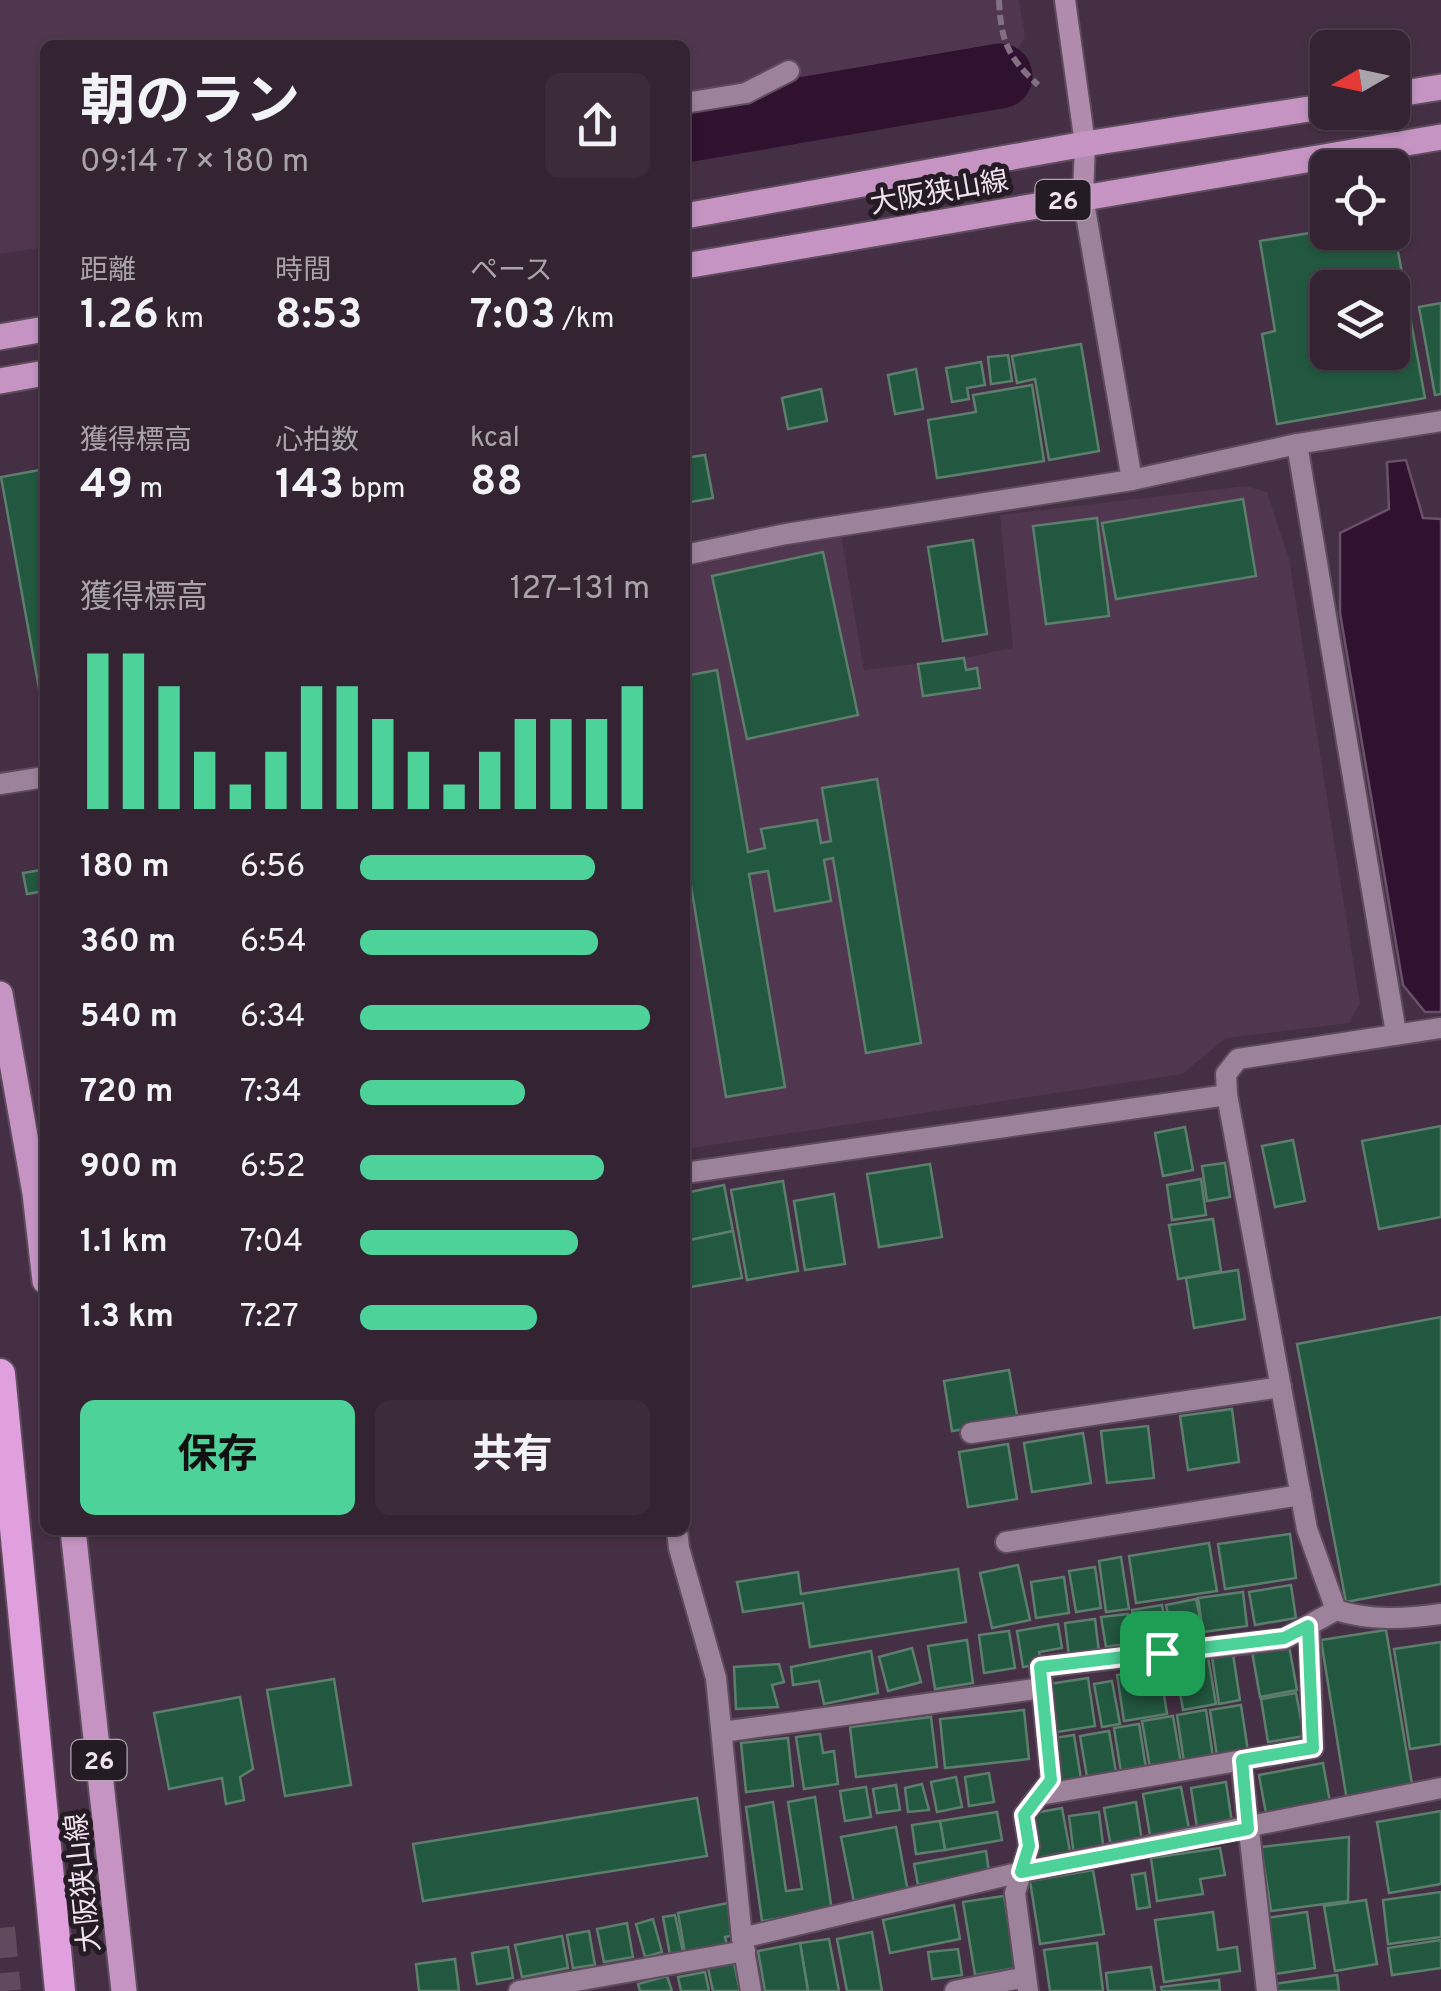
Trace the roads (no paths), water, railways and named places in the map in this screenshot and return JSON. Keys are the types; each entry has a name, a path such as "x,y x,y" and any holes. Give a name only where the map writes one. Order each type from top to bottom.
{"highway":[{"path":"0,1374 60,1991"}],"main road":[{"path":"1410,92 1441,88"},
{"name":"大阪狭山線","path":"690,215 1085,144 1310,109"},
{"name":"大阪狭山線","path":"690,265 1441,137"},
{"path":"0,337 40,330"},
{"path":"0,381 40,375"},
{"path":"0,994 40,1240"},
{"name":"大阪狭山線","path":"74,1535 124,1991"}],"street":[{"path":"1065,0 1085,144 1083,197 1132,480"},
{"path":"690,102 746,93 790,71"},
{"path":"690,554 786,534 1132,480 1297,444 1441,422"},
{"path":"1297,444 1396,1032"},
{"path":"0,784 40,778"},
{"path":"1441,1028 1238,1059 1226,1074 1307,1529 1336,1610 1352,1616 1406,1619 1441,1614"},
{"path":"690,1171 1227,1095"},
{"path":"970,1432 1281,1387"},
{"path":"1006,1542 1301,1495"},
{"path":"677,1535 716,1678 751,1991"},
{"path":"956,1991 1027,1984 1014,1893 1029,1846 1024,1815 1051,1780 1040,1667 1284,1638 1336,1610"},
{"path":"1040,1795 1313,1748 1308,1626"},
{"path":"722,1732 1042,1688"},
{"path":"1242,1760 1266,1991"},
{"path":"519,1991 744,1945 1021,1872 1441,1788"}],"waterway":[{"path":"690,129 1000,76"}],"tunnel":[{"path":"0,1928 6,1991"}]}
